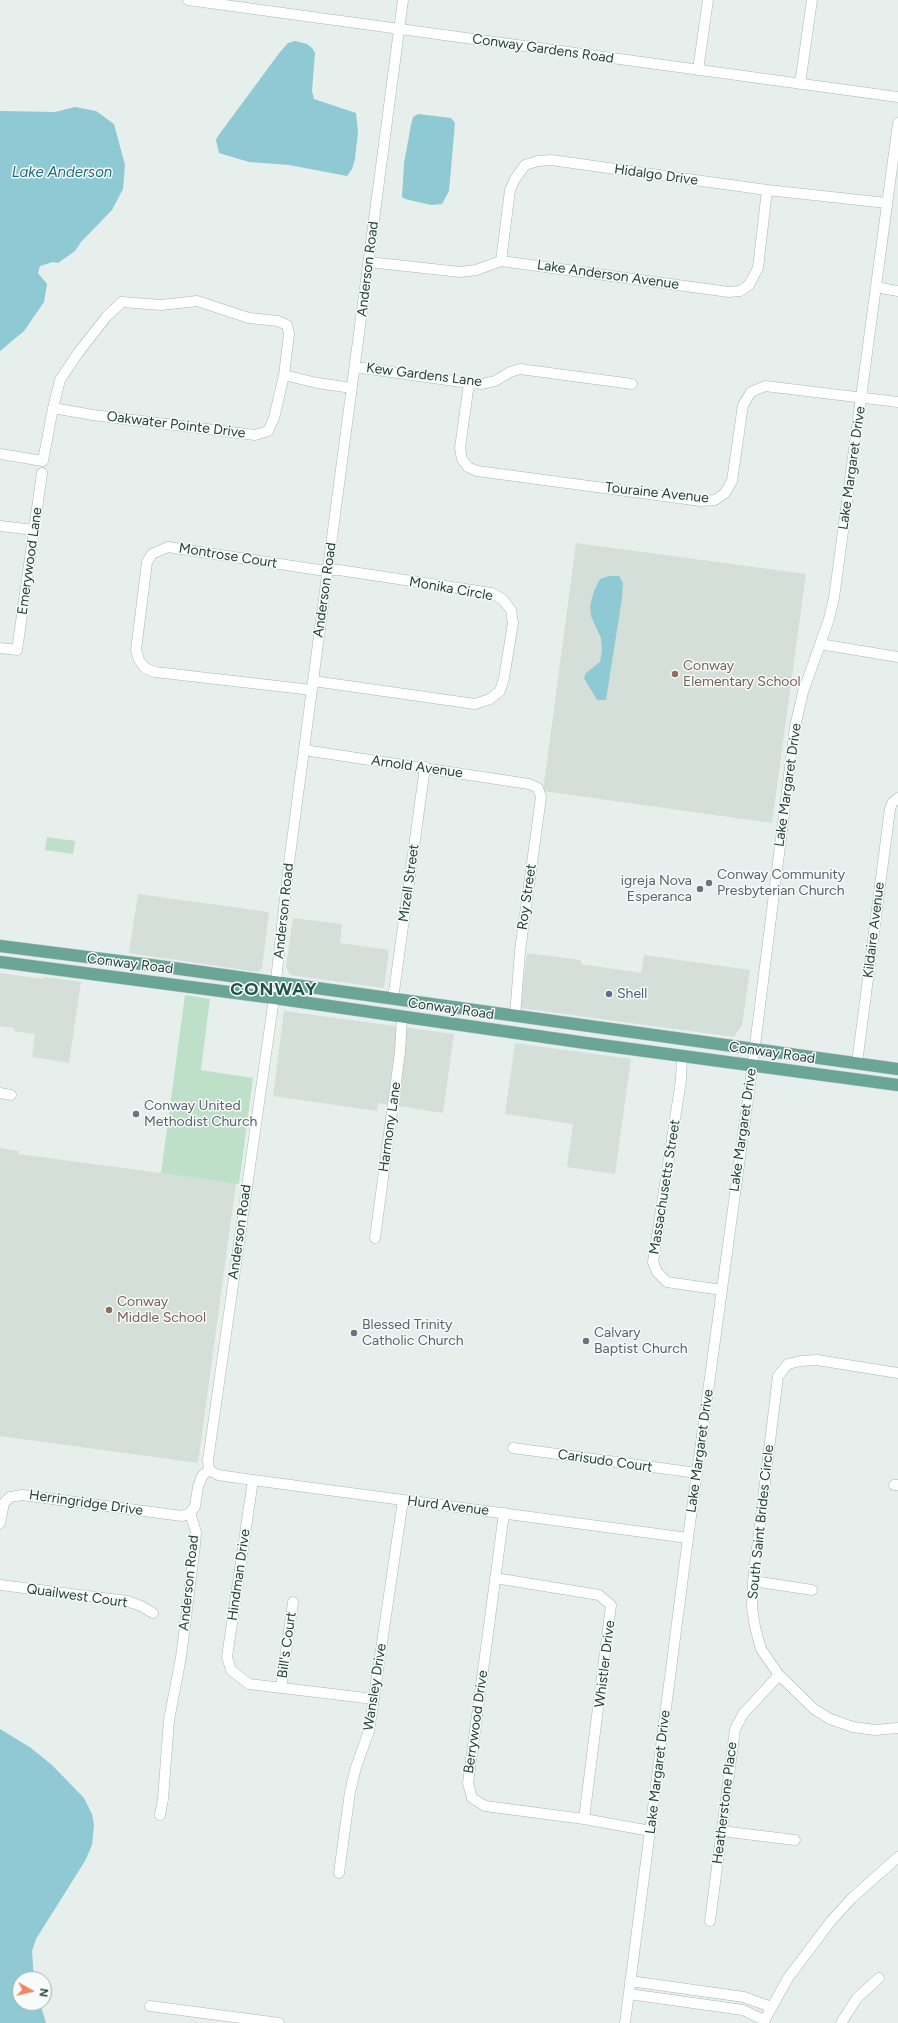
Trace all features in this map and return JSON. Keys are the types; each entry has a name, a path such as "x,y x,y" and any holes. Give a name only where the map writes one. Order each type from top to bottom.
{"main road":[{"name":"Conway Road","path":"0,946 276,982 898,1068"},
{"name":"Conway Road","path":"0,962 274,998 898,1085"},
{"path":"402,1017 416,1011 441,1006"}],"street":[{"name":"Conway Gardens Road","path":"188,0 898,97"},
{"name":"Anderson Road","path":"209,1470 209,1453 274,998 304,750 404,0"},
{"path":"698,70 708,0"},
{"path":"800,84 812,0"},
{"name":"Lake Margaret Drive","path":"625,2023 688,1538 752,1065 795,727 804,687 820,644 834,598 876,287 891,197 898,123"},
{"name":"Hidalgo Drive","path":"501,260 510,190 515,179 525,165 538,161 551,160 767,190 891,197"},
{"name":"Lake Anderson Avenue","path":"369,262 460,272 476,270 501,260 729,292 740,291 749,285 758,268 767,190"},
{"path":"876,287 898,290"},
{"path":"0,454 43,461 60,380 82,347 107,316 122,302 161,305 197,301 249,318 278,321 287,325 288,334 284,376 352,388"},
{"name":"Kew Gardens Lane","path":"355,367 482,384 495,381 510,372 520,369 632,384"},
{"name":"Oakwater Pointe Drive","path":"53,408 93,415 255,435 268,431 274,418 284,376"},
{"name":"Touraine Avenue","path":"469,383 460,448 462,459 468,467 477,471 701,501 715,500 725,493 732,481 743,405 751,392 766,386 898,402"},
{"name":"Emerywood Lane","path":"0,648 17,650 42,473"},
{"path":"0,526 34,530"},
{"name":"Montrose Court","path":"313,686 155,672 144,668 138,660 136,650 147,562 152,554 168,547 328,570"},
{"name":"Monika Circle","path":"313,686 475,704 490,699 500,691 504,678 512,623 511,610 502,599 491,593 339,570 328,570"},
{"path":"820,644 898,657"},
{"name":"Arnold Avenue","path":"304,750 425,767 529,784"},
{"name":"Mizell Street","path":"394,999 425,767"},
{"name":"Roy Street","path":"515,1016 520,951 541,797 538,788 529,784"},
{"name":"Kildaire Avenue","path":"858,1063 890,809 897,799"},
{"path":"94,974 102,959"},
{"name":"Harmony Lane","path":"375,1238 400,1052 402,1017"},
{"name":"Massachusetts Street","path":"682,1056 681,1080 653,1262 657,1272 667,1282 722,1290"},
{"path":"0,1093 11,1095"},
{"name":"South Saint Brides Circle","path":"898,1373 817,1360 788,1364 778,1376 753,1581 752,1607 755,1627 761,1649 779,1675 796,1694 814,1709 830,1719 853,1727 868,1729 898,1728"},
{"name":"Carisudo Court","path":"513,1448 697,1473"},
{"path":"190,1513 195,1506 198,1487 202,1476 209,1470"},
{"name":"Hurd Avenue","path":"209,1470 218,1475 253,1480 688,1538"},
{"name":"Hindman Drive","path":"253,1480 227,1657 231,1670 249,1684 281,1688"},
{"name":"Herringridge Drive","path":"0,1523 4,1503 10,1497 22,1494 182,1516 190,1513"},
{"name":"Wansley Drive","path":"339,1873 350,1792 356,1767 369,1731 403,1500"},
{"name":"Anderson Road","path":"160,1815 163,1799 168,1720 181,1656 195,1545 196,1532 190,1513"},
{"name":"Berrywood Drive","path":"504,1513 468,1783 472,1798 485,1806 584,1819 651,1830"},
{"name":"Whistler Drive","path":"495,1578 599,1595 611,1605 584,1819"},
{"path":"753,1581 812,1590"},
{"name":"Quailwest Court","path":"0,1585 126,1601 141,1606 153,1613"},
{"name":"Bill's Court","path":"281,1688 293,1602"},
{"name":"Heatherstone Place","path":"710,1921 735,1729 743,1714 779,1675"},
{"path":"281,1688 374,1699"},
{"path":"721,1832 795,1840"},
{"path":"629,1994 743,2010 764,2022 771,2007 805,1954 831,1921 852,1898 898,1857"},
{"path":"840,2023 857,1998 879,1978"},
{"path":"630,1981 744,1996 771,2007"},
{"path":"150,2006 275,2023"}],"shaded area":[{"name":"Conway Elementary School","path":"576,543 806,574 772,823 543,791"},
{"path":"138,894 269,912 262,968 258,972 129,953"},
{"path":"293,918 342,924 340,943 389,950 384,988 290,975 286,967"},
{"path":"527,953 581,960 581,964 641,973 644,955 750,970 742,1025 734,1037 520,1008"},
{"path":"0,973 43,979 44,977 81,982 69,1063 32,1057 35,1034 14,1031 14,1028 0,1026"},
{"path":"284,1011 454,1034 443,1113 378,1103 377,1111 273,1096"},
{"path":"515,1043 631,1059 615,1174 567,1167 573,1124 505,1114"},
{"name":"Conway Middle School","path":"0,1148 19,1151 18,1154 236,1183 198,1463 0,1436"}],"green space":[{"path":"47,837 75,841 73,854 45,850"},
{"path":"185,995 210,999 201,1070 253,1078 239,1184 161,1173"}],"water":[{"path":"295,41 307,44 315,53 312,91 314,99 356,113 358,132 355,159 352,169 347,176 289,165 249,162 219,153 216,140 218,136 280,52 288,43"},
{"name":"Lake Anderson","path":"75,107 96,111 114,124 125,165 123,189 112,210 81,242 75,251 58,263 53,262 40,266 38,273 47,284 44,302 24,331 0,351 0,111 55,112"},
{"path":"418,114 451,118 455,123 449,191 442,204 431,205 402,197 404,163 411,125 413,117"},
{"path":"609,576 619,576 623,583 622,598 606,700 597,700 584,678 586,673 600,662 602,651 601,638 591,616 590,606 594,591 600,579"},
{"path":"0,1729 31,1748 52,1765 84,1798 92,1814 94,1825 92,1845 85,1861 36,1939 32,1951 33,1971 12,1971 12,2011 42,2011 46,2023 0,2023"}],"place":[{"name":"Conway Elementary School","path":"675,674"},
{"name":"Conway Community Presbyterian Church","path":"709,883"},
{"name":"igreja Nova Esperanca","path":"700,889"},
{"name":"Shell","path":"609,994"},
{"name":"Conway United Methodist Church","path":"136,1114"},
{"name":"Conway Middle School","path":"109,1310"},
{"name":"Blessed Trinity Catholic Church","path":"354,1333"},
{"name":"Calvary Baptist Church","path":"586,1341"}],"district":[{"name":"CONWAY","path":"274,990"}]}
